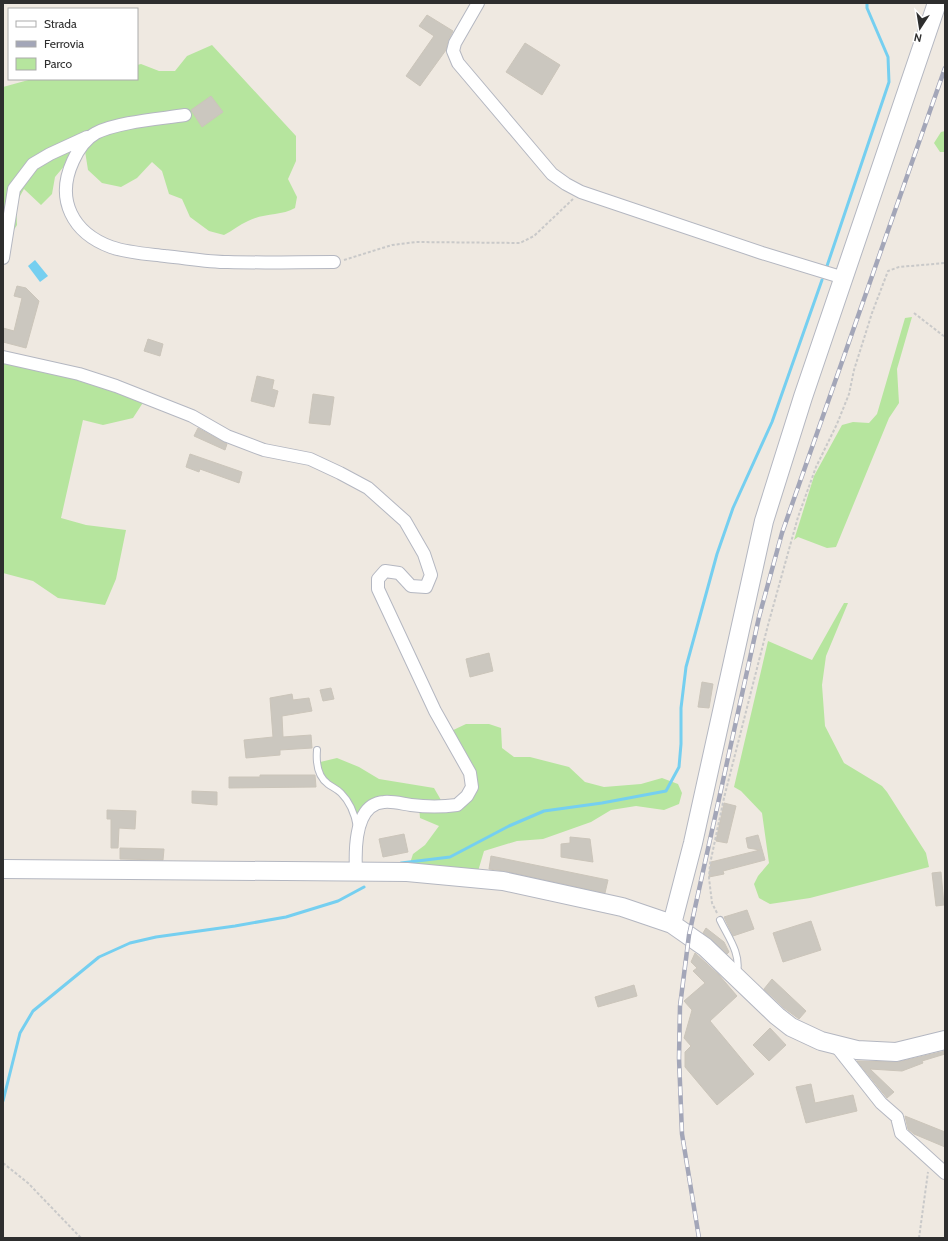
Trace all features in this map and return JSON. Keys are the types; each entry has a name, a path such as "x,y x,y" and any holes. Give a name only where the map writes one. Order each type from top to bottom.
{"street":[{"path":"478,3 455,43 453,51 458,63 552,174 581,192 762,253 844,278"},
{"path":"672,924 693,844 764,521 803,397 937,3"},
{"path":"3,258 14,189 33,164 50,154 95,134 132,123 185,115"},
{"path":"95,134 80,147 70,168 65,192 69,212 82,229 96,240 113,247 137,252 210,261 334,262"},
{"path":"3,357 78,374 116,386 192,416 227,436 258,448 310,459 368,488 405,521 424,554 431,575 426,587 411,586 399,573 384,571 378,579 378,589 435,711 470,774 472,787 467,796 457,806 419,806 384,802 374,805 366,812 358,828 355,852 356,872"},
{"path":"3,869 407,872 503,881 622,908 672,924 705,947 736,976 762,1004 791,1027 815,1039 836,1046 857,1050 896,1052 945,1040"},
{"path":"836,1046 881,1103 897,1117 901,1133 945,1173"}],"lane":[{"path":"317,750 316,763 320,776 326,783 341,792 349,804 358,828"},
{"path":"720,920 737,952 739,962 736,976"}],"path":[{"path":"334,262 392,244 416,242 520,243 534,236 581,192"},
{"path":"720,920 712,903 709,878 710,864 724,798 770,618 798,517 816,467 837,424 848,394 868,327 888,271 899,268 945,263"},
{"path":"914,313 945,337"},
{"path":"919,1238 929,1159"},
{"path":"3,1163 28,1183 81,1238"}],"green space":[{"path":"212,45 296,136 296,161 288,179 297,197 295,208 290,211 254,218 224,235 209,231 190,217 182,199 169,194 162,171 152,162 137,178 121,187 102,183 88,170 85,151 71,158 55,177 52,194 41,205 24,189 16,203 17,225 7,241 3,243 3,87 28,80 138,80 138,65 141,64 159,71 175,71 187,56"},
{"path":"945,131 945,152 940,152 934,143 941,132"},
{"path":"912,317 897,369 899,403 889,418 836,547 827,548 798,537 794,540 814,476 842,425 853,422 869,423 877,414 905,318"},
{"path":"3,357 146,398 133,418 103,425 83,420 61,518 86,525 126,530 116,579 105,605 58,598 33,581 3,573"},
{"path":"844,603 848,603 826,656 822,685 825,726 844,763 882,786 887,792 926,853 929,867 810,898 770,904 759,898 754,884 758,876 769,863 762,813 741,791 734,787 768,641 812,660"},
{"path":"466,724 489,724 501,728 502,748 514,757 530,757 569,767 585,782 604,787 641,784 662,778 678,784 682,793 679,804 664,810 636,806 611,810 591,822 543,839 517,841 484,851 476,878 407,872 413,854 425,845 439,826 420,818 419,806 384,802 357,828 349,804 326,783 316,763 337,758 359,767 379,779 434,788 445,807 472,787 447,733"}],"water":[{"path":"35,260 48,276 40,282 28,266"}],"building":[{"path":"427,15 453,31 448,41 446,50 420,86 406,76 434,36 419,26"},
{"path":"525,43 560,65 542,95 506,72"},
{"path":"211,96 223,112 202,127 191,110"},
{"path":"17,286 26,288 39,301 26,348 3,342 3,328 14,331 22,298 14,296"},
{"path":"148,339 163,344 160,356 144,351"},
{"path":"257,376 274,380 272,389 278,391 274,407 251,401"},
{"path":"313,394 334,397 330,425 309,423"},
{"path":"198,428 227,444 225,450 194,436"},
{"path":"190,454 242,472 239,483 200,469 199,472 186,467"},
{"path":"489,653 493,671 470,677 466,659"},
{"path":"702,682 713,684 709,708 698,707"},
{"path":"331,688 334,699 323,701 320,690"},
{"path":"292,694 293,700 309,698 312,711 282,716 283,737 311,735 312,748 280,750 280,755 246,758 244,740 273,737 270,698"},
{"path":"260,775 315,775 316,787 229,788 229,777 260,777"},
{"path":"192,791 217,792 217,805 192,803"},
{"path":"724,803 736,806 727,843 716,841"},
{"path":"107,810 136,811 135,829 119,828 118,848 111,848 111,819 107,819"},
{"path":"404,834 408,852 383,857 379,839"},
{"path":"758,835 765,860 723,871 724,874 709,877 711,862 760,850 748,848 746,838"},
{"path":"570,837 590,839 593,862 561,857 561,844 570,843"},
{"path":"120,848 164,849 163,860 120,859"},
{"path":"491,856 608,880 605,893 505,871 489,869"},
{"path":"941,872 944,905 936,906 932,873"},
{"path":"747,910 754,929 733,936 724,917"},
{"path":"811,921 821,950 783,962 773,933"},
{"path":"706,928 724,942 729,952 727,954 703,933"},
{"path":"695,953 719,975 737,996 710,1021 754,1074 717,1105 685,1067 685,1052 691,1046 684,1038 692,1010 684,1001 705,983 693,971 697,968 691,962"},
{"path":"772,979 806,1011 799,1019 784,1008 764,989"},
{"path":"634,985 637,996 598,1007 595,997"},
{"path":"770,1028 786,1045 769,1061 753,1045"},
{"path":"945,1051 945,1054 922,1061 923,1063 902,1071 870,1069 894,1092 887,1098 857,1061 898,1062"},
{"path":"811,1084 815,1103 853,1095 857,1111 806,1123 796,1087"},
{"path":"905,1116 945,1132 945,1147 914,1134 908,1129"}],"waterway":[{"path":"827,266 889,82 888,57 867,8 867,3"},
{"path":"401,863 450,857 509,826 544,811 602,803 666,791 679,767 681,744 681,708 686,667 717,554 733,508 772,422 822,280"},
{"path":"3,1101 20,1033 33,1011 99,957 130,943 156,937 286,917 338,901 364,887"}],"railway":[{"path":"699,1238 682,1134 679,1058 680,1006 689,935 759,617 782,533 945,68"}]}
